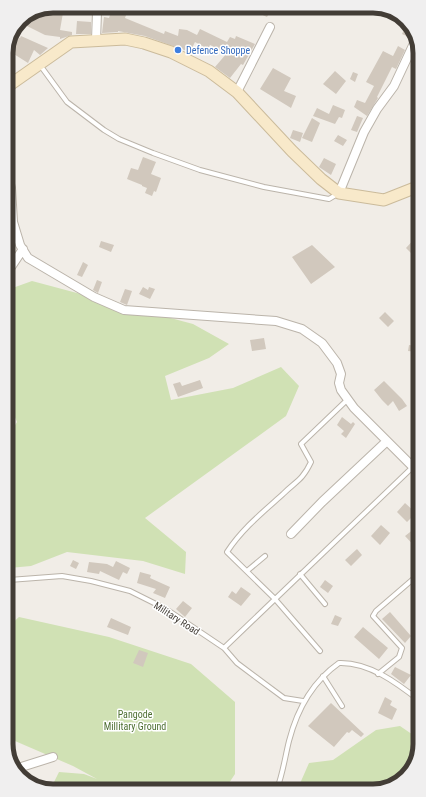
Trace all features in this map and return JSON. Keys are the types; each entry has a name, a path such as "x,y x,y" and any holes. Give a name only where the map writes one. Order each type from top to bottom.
{"main road":[{"path":"13,83 71,42 125,39 171,52 209,71 237,92 292,151 321,179 339,193 384,200 413,189"}],"street":[{"path":"96,40 97,13"},
{"path":"237,92 270,26"},
{"path":"339,193 364,132 377,109 394,86 412,47"},
{"path":"13,230 28,258 94,297 124,310 276,320 302,328 322,343 337,363 341,374 339,384 347,400 387,441 413,464"},
{"path":"13,264 23,249"},
{"path":"291,534 322,502 387,441"},
{"path":"20,767 53,757"}],"lane":[{"path":"40,65 67,102 104,130 153,153 200,170 264,187 329,199 339,193"},
{"path":"320,651 274,599 227,552 234,541 251,524 282,494 298,482 311,462 301,444 347,400"},
{"path":"224,648 300,574 413,472"},
{"path":"247,571 264,556"},
{"path":"300,574 325,604"},
{"name":"Military Road","path":"13,580 62,576 91,581 130,591 166,609 224,648 237,662 284,698 303,701"},
{"path":"378,674 399,657 402,648 399,642 378,623 373,616 376,611 413,579"},
{"path":"279,784 282,777 295,720 303,701 323,676 339,663 360,666 396,683 413,696"},
{"path":"323,676 342,706"}],"green space":[{"path":"32,281 193,324 229,344 209,358 165,376 171,400 233,388 281,367 299,386 286,416 145,518 186,552 185,574 143,561 67,552 31,566 13,568 13,428 17,422 13,413 13,288"},
{"name":"Pangode Millitary Ground","path":"19,617 109,637 191,664 235,702 235,774 228,784 53,784 59,772 84,774 97,779 73,766 13,739 13,622"},
{"path":"400,726 413,735 413,749 410,759 403,770 393,779 373,784 300,784 309,763 333,760 376,730"}],"building":[{"path":"51,13 63,13 60,30 72,32 72,35 60,39 60,37 45,35 27,26 33,18 45,14 50,16"},
{"path":"111,13 127,13 125,18 164,34 165,31 178,36 179,29 187,30 197,35 200,29 227,42 230,37 235,39 236,36 255,44 243,65 241,64 230,78 215,67 227,53 210,45 208,49 195,42 190,52 145,36 118,31 102,33 104,17 109,18"},
{"path":"258,13 269,13 267,17"},
{"path":"77,21 91,22 91,34 76,34"},
{"path":"404,28 410,37 402,34"},
{"path":"16,36 20,38 21,36 48,48 40,55 34,50 28,63 13,53"},
{"path":"398,46 405,50 396,69 392,67 377,97 378,98 367,116 354,107 357,100 365,103 374,86 366,82 383,51 393,56"},
{"path":"273,68 291,78 284,91 296,96 291,108 260,89"},
{"path":"335,71 346,81 336,94 323,84"},
{"path":"353,72 358,74 355,82 350,79"},
{"path":"333,105 345,110 342,118 339,117 335,124 313,116 317,108 329,114"},
{"path":"357,116 363,118 357,132 351,130"},
{"path":"312,118 320,123 312,142 302,138"},
{"path":"293,130 303,133 300,142 290,138"},
{"path":"338,135 347,140 343,146 334,141"},
{"path":"143,157 156,162 151,174 161,178 156,192 154,191 152,196 145,193 147,188 127,179 131,168 138,170"},
{"path":"324,158 336,164 331,175 319,167"},
{"path":"413,240 412,254 406,248"},
{"path":"101,241 114,245 111,252 99,247"},
{"path":"312,245 335,267 311,284 292,257"},
{"path":"83,262 88,265 82,277 77,275"},
{"path":"97,280 102,282 98,293 93,290"},
{"path":"143,287 148,290 149,287 155,289 150,299 139,294"},
{"path":"125,289 132,291 127,305 120,302"},
{"path":"385,312 394,321 388,327 379,318"},
{"path":"264,338 266,349 252,351 250,340"},
{"path":"409,345 413,345 413,352 408,351"},
{"path":"200,380 203,388 178,397 173,384 180,382 182,386"},
{"path":"384,381 407,406 399,411 393,401 388,406 382,400 374,390"},
{"path":"342,417 351,424 353,422 355,424 346,438 341,434 344,431 337,425"},
{"path":"405,503 413,510 413,516 407,522 397,512"},
{"path":"381,525 390,533 380,545 371,536"},
{"path":"413,530 413,545 405,536"},
{"path":"357,549 362,555 351,566 345,560"},
{"path":"73,560 79,563 76,569 70,566"},
{"path":"116,561 130,568 127,574 123,572 119,580 100,571 99,574 87,572 89,562 107,564 113,567"},
{"path":"140,572 151,575 150,578 170,587 165,598 153,593 156,589 137,583"},
{"path":"325,580 333,586 328,593 320,587"},
{"path":"241,587 251,594 241,606 228,597 232,591 236,594"},
{"path":"183,601 192,608 185,617 176,609"},
{"path":"390,612 411,636 405,643 382,619"},
{"path":"335,615 342,618 338,626 331,624"},
{"path":"111,618 131,627 128,635 107,627"},
{"path":"363,627 388,648 379,659 354,637"},
{"path":"139,650 148,653 143,667 133,663"},
{"path":"395,667 411,675 404,684 391,674"},
{"path":"385,697 392,701 390,705 397,709 392,720 378,713"},
{"path":"331,703 364,734 361,737 352,730 349,733 347,732 334,747 308,726"}],"place":[{"name":"Defence Shoppe","path":"178,50"}]}
